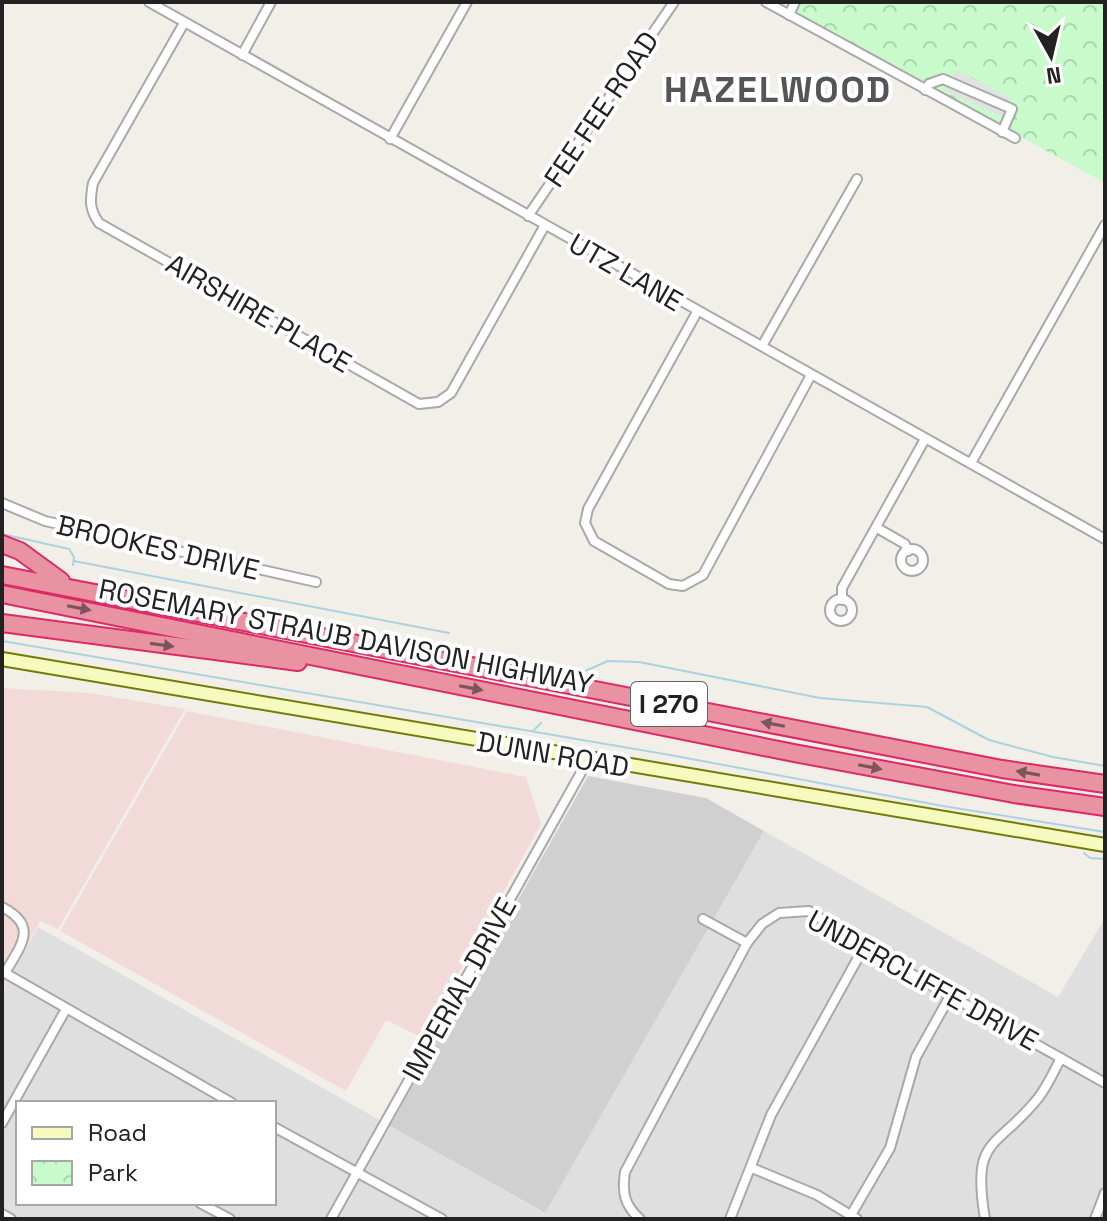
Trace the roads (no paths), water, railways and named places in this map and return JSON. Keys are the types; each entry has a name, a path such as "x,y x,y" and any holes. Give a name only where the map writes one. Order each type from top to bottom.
{"highway":[{"path":"2,544 20,551 66,585"},
{"name":"ROSEMARY STRAUB DAVISON HIGHWAY","path":"2,575 1002,769 1105,784"},
{"name":"ROSEMARY STRAUB DAVISON HIGHWAY","path":"2,594 968,786 1105,807"},
{"path":"2,623 241,656 394,673"}],"street":[{"name":"UTZ LANE","path":"149,2 1105,539"},
{"path":"242,55 271,2"},
{"path":"390,139 467,2"},
{"name":"FEE FEE ROAD","path":"528,216 674,2"},
{"path":"766,2 1015,138"},
{"path":"789,15 795,2"},
{"name":"AIRSHIRE PLACE","path":"184,23 93,183 89,201 92,213 99,223 419,404 438,402 451,393 545,225"},
{"path":"925,90 929,84 943,79 1012,109 1002,132"},
{"path":"762,346 857,179"},
{"path":"971,463 1105,225"},
{"path":"697,312 588,509 585,523 594,541 669,584 683,586 703,575 811,375"},
{"path":"842,600 842,588 925,439"},
{"name":"BROOKES DRIVE","path":"2,503 45,521 316,582"},
{"path":"877,528 905,544 908,551"},
{"name":"DUNN ROAD","path":"2,659 1105,845"},
{"name":"IMPERIAL DRIVE","path":"331,1219 588,760"},
{"path":"2,907 16,914 24,930 24,938 5,973 228,1101"},
{"name":"UNDERCLIFFE DRIVE","path":"640,1219 629,1208 624,1197 625,1172 747,943 771,917 800,910 819,916 864,947 1105,1083"},
{"path":"703,919 747,943"},
{"path":"730,1219 771,1115 864,947"},
{"path":"752,1168 817,1195 854,1217 890,1148 916,1057 950,996"},
{"path":"18,1101 66,1009"},
{"path":"985,1219 980,1180 988,1149 995,1137 1041,1095 1061,1058"},
{"path":"2,1123 16,1103"},
{"path":"276,1128 442,1219"},
{"path":"1095,1219 1105,1193"},
{"path":"204,1205 230,1219"},
{"path":"2,1214 11,1219"}],"waterway":[{"path":"2,534 69,549 74,557 73,565"},
{"path":"74,561 449,633"},
{"path":"2,641 1105,832"},
{"path":"585,671 608,661 639,662 820,698 927,707 989,740 1053,757 1105,766"},
{"path":"533,731 541,723"},
{"path":"1084,853 1090,858 1105,859"}],"district":[{"name":"HAZELWOOD","path":"778,90"}]}
